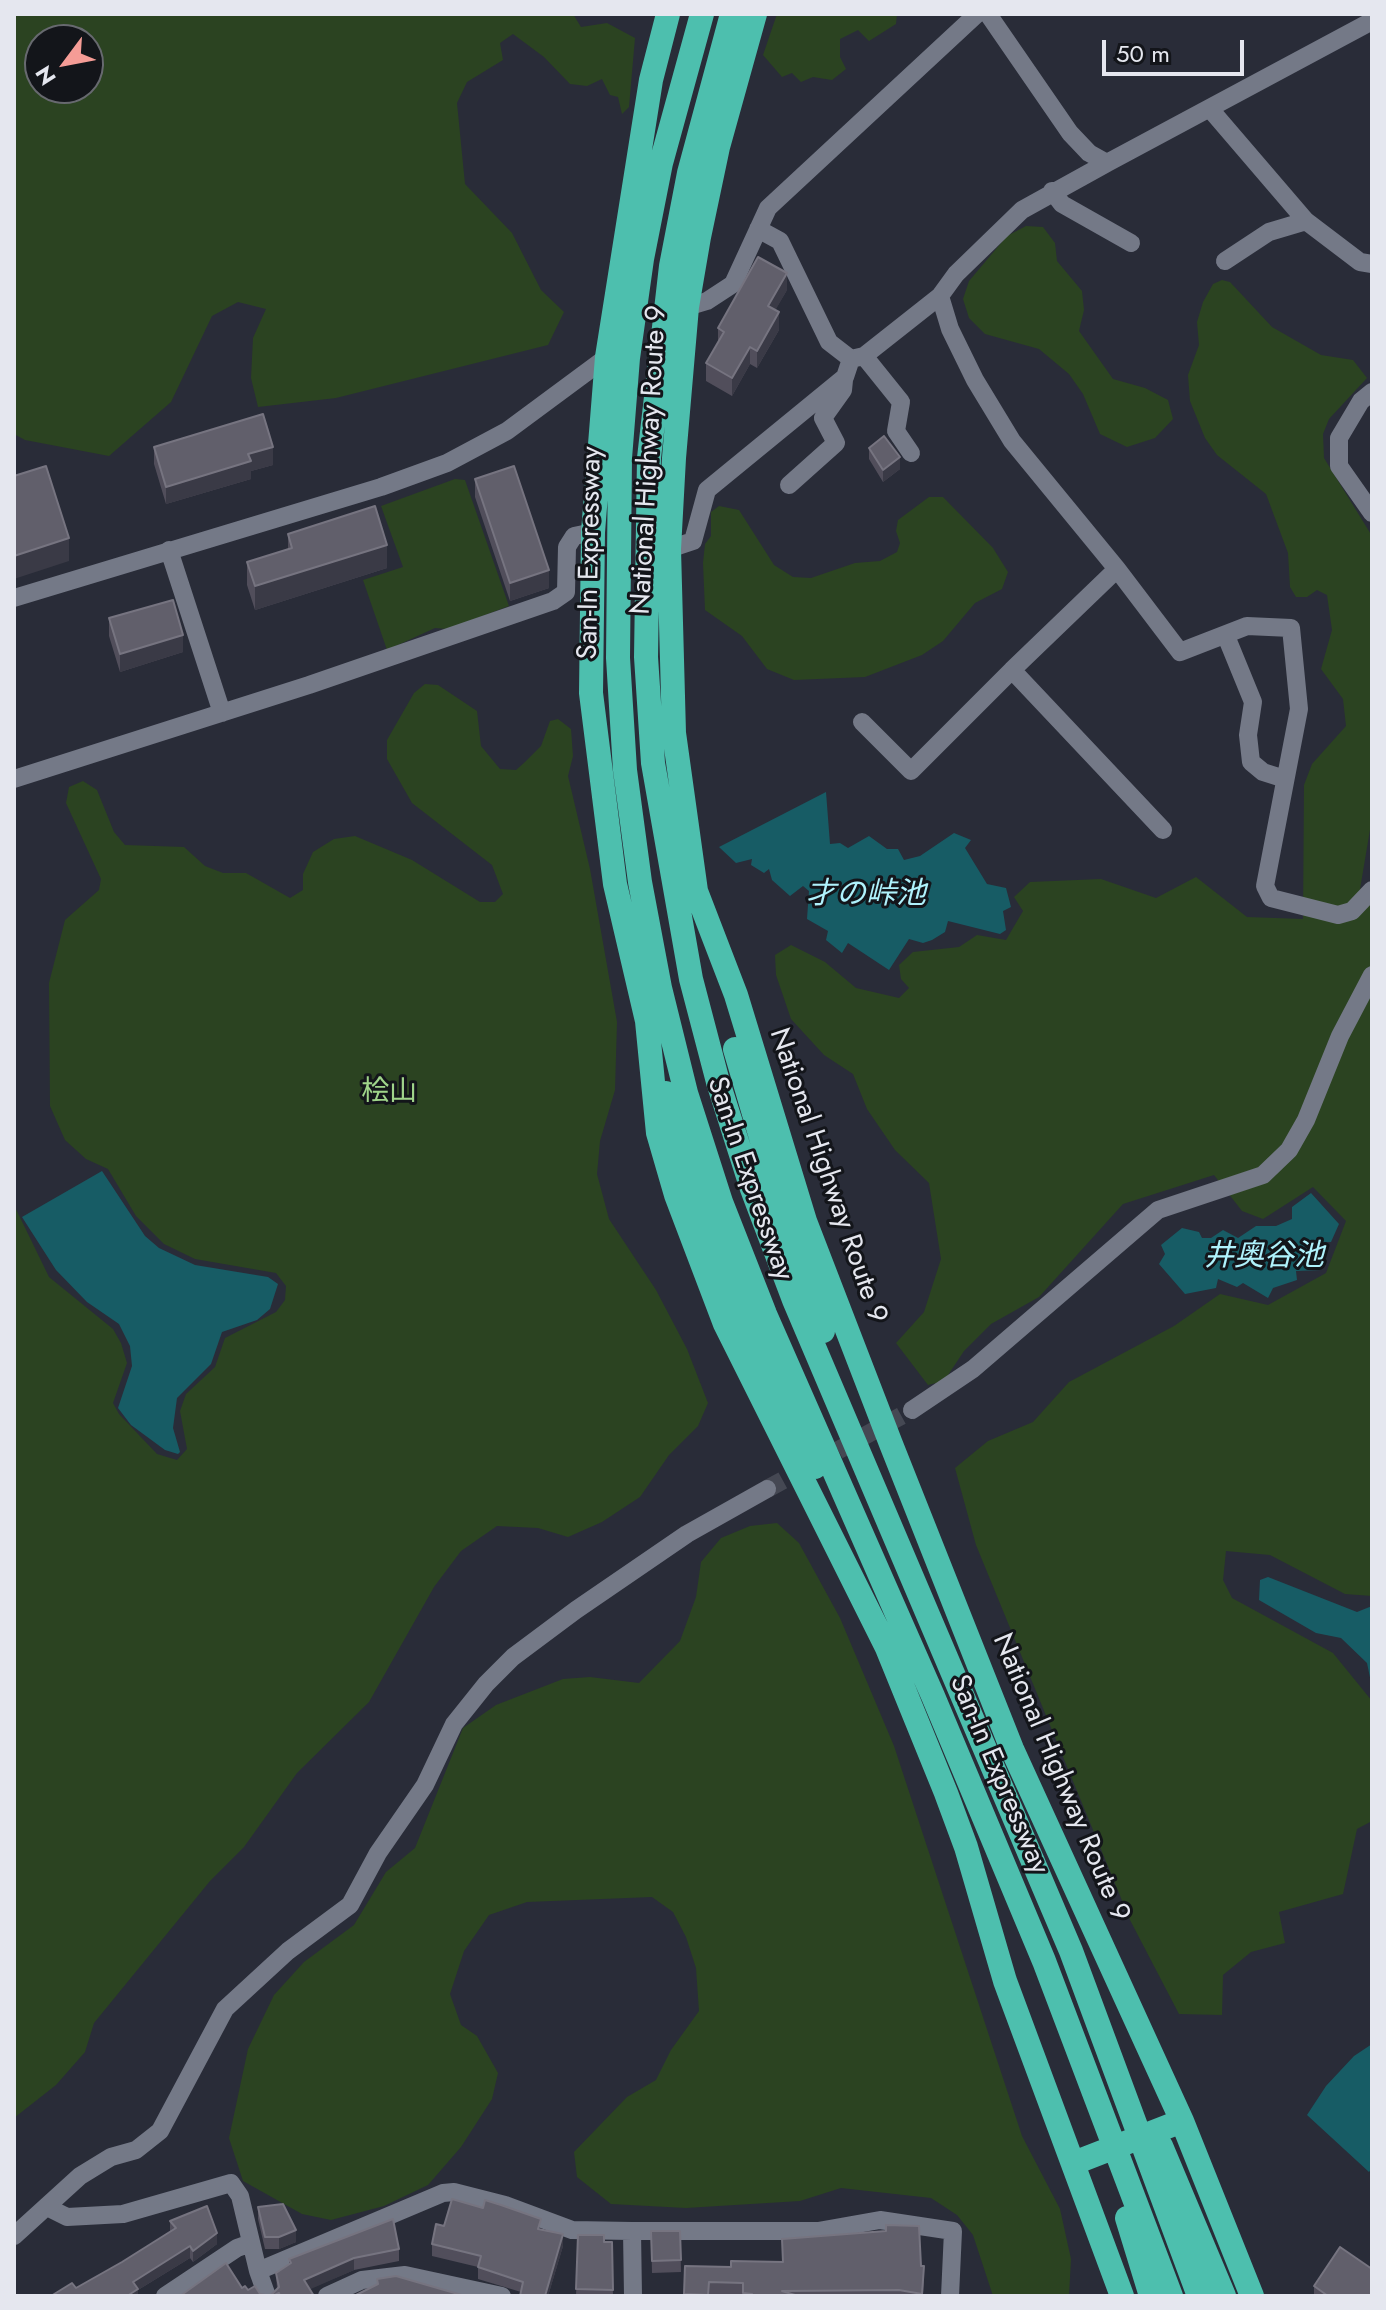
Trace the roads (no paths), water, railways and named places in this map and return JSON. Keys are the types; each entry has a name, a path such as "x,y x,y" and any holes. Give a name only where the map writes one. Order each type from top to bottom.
{"highway":[{"name":"National Highway Route 9","path":"668,14 651,80 607,357 593,532 591,693 615,884 647,1021 658,1133 676,1195 725,1324 887,1648 966,1847 1005,1981 1078,2161 1122,2296"},
{"name":"San-In Expressway","path":"702,14 661,163 642,259 628,358 621,443 617,556 618,658 625,770 640,882 686,1093 721,1202 771,1328 933,1696 1044,1961 1171,2296"},
{"name":"San-In Expressway","path":"732,14 689,173 658,357 645,557 646,657 653,763 691,979 718,1082 752,1189 800,1315 960,1683 1071,1951 1199,2296"},
{"name":"National Highway Route 9","path":"755,14 718,147 687,307 669,549 674,733 696,891 736,995 805,1221 891,1444 1012,1749 1252,2296"},
{"path":"696,891 747,1091 810,1292 960,1683"},
{"path":"647,1021 678,1140 735,1301 808,1453 933,1696"},
{"path":"1071,1951 1224,2296"},
{"path":"1044,1961 1151,2296"},
{"path":"1078,2161 1178,2123"}],"street":[{"path":"687,307 707,301 733,284 768,208 977,14"},
{"path":"988,14 1070,133 1089,153 1107,163"},
{"path":"669,549 693,541 707,490 853,364 940,296 956,274 1022,210 1052,191 1372,21"},
{"path":"1210,109 1306,221 1360,262 1372,264"},
{"path":"1052,191 1062,204 1131,243"},
{"path":"1225,261 1269,232 1306,221"},
{"path":"758,229 780,241 829,342 901,402 896,431 911,453"},
{"path":"940,296 950,329 975,380 1012,441 1117,569 1180,652 1247,626 1291,628 1299,709 1265,886 1271,898 1338,915 1352,911 1372,890"},
{"path":"14,598 381,487 447,463 507,431 607,357"},
{"path":"789,485 836,443 823,418 843,390 853,364"},
{"path":"1372,392 1361,401 1339,438 1339,466 1372,513"},
{"path":"14,779 222,713 553,601 566,592 567,547 574,536 593,532"},
{"path":"169,550 222,713"},
{"path":"862,722 911,771 1117,569"},
{"path":"1226,636 1253,702 1248,735 1251,762 1263,772 1285,779"},
{"path":"1012,670 1163,830"},
{"path":"912,1410 973,1369 1158,1210 1263,1175 1289,1150 1306,1120 1340,1036 1372,975"},
{"path":"14,2236 80,2176 111,2157 136,2150 160,2131 225,2009 288,1951 350,1905 378,1853 425,1785 454,1724 486,1684 513,1657 588,1601 687,1534 767,1489"},
{"path":"47,2207 67,2217 123,2214 231,2183 240,2196 267,2296"},
{"path":"258,2271 443,2193 454,2192 505,2205 572,2230 818,2231 880,2220 953,2231 950,2296"},
{"path":"632,2231 633,2296"},
{"path":"165,2296 237,2248 251,2243"},
{"path":"327,2296 362,2280 405,2275 502,2296"}],"water":[{"name":"才の峠池","path":"826,792 830,844 840,843 848,848 869,836 887,849 898,849 904,860 920,856 954,833 971,840 965,848 987,884 1006,888 1011,907 1003,911 1006,930 1000,934 948,921 945,932 932,940 923,943 909,939 889,970 848,943 842,953 826,940 828,931 807,919 809,891 803,886 790,896 772,880 769,869 764,873 751,865 752,859 736,863 719,847"},
{"path":"102,1171 145,1236 159,1248 195,1265 268,1277 278,1284 270,1309 257,1320 222,1332 211,1364 177,1398 173,1428 178,1454 165,1450 131,1425 118,1408 132,1366 130,1346 119,1324 87,1302 56,1270 22,1217"},
{"name":"井奥谷池","path":"1311,1193 1339,1224 1331,1242 1318,1242 1321,1270 1296,1271 1297,1280 1273,1288 1268,1298 1243,1283 1237,1287 1218,1279 1216,1288 1185,1294 1159,1264 1165,1254 1161,1245 1182,1228 1199,1232 1202,1238 1211,1238 1223,1230 1238,1238 1256,1226 1276,1226 1292,1219 1292,1207"},
{"path":"1268,1577 1357,1612 1372,1606 1372,1687 1367,1663 1341,1638 1316,1633 1259,1600 1260,1580"},
{"path":"1372,2044 1372,2168 1369,2172 1307,2115 1326,2086 1354,2056"}],"tunnel":[{"path":"767,1489 912,1410"}],"park label":[{"name":"桧山","path":"389,1093"}]}
